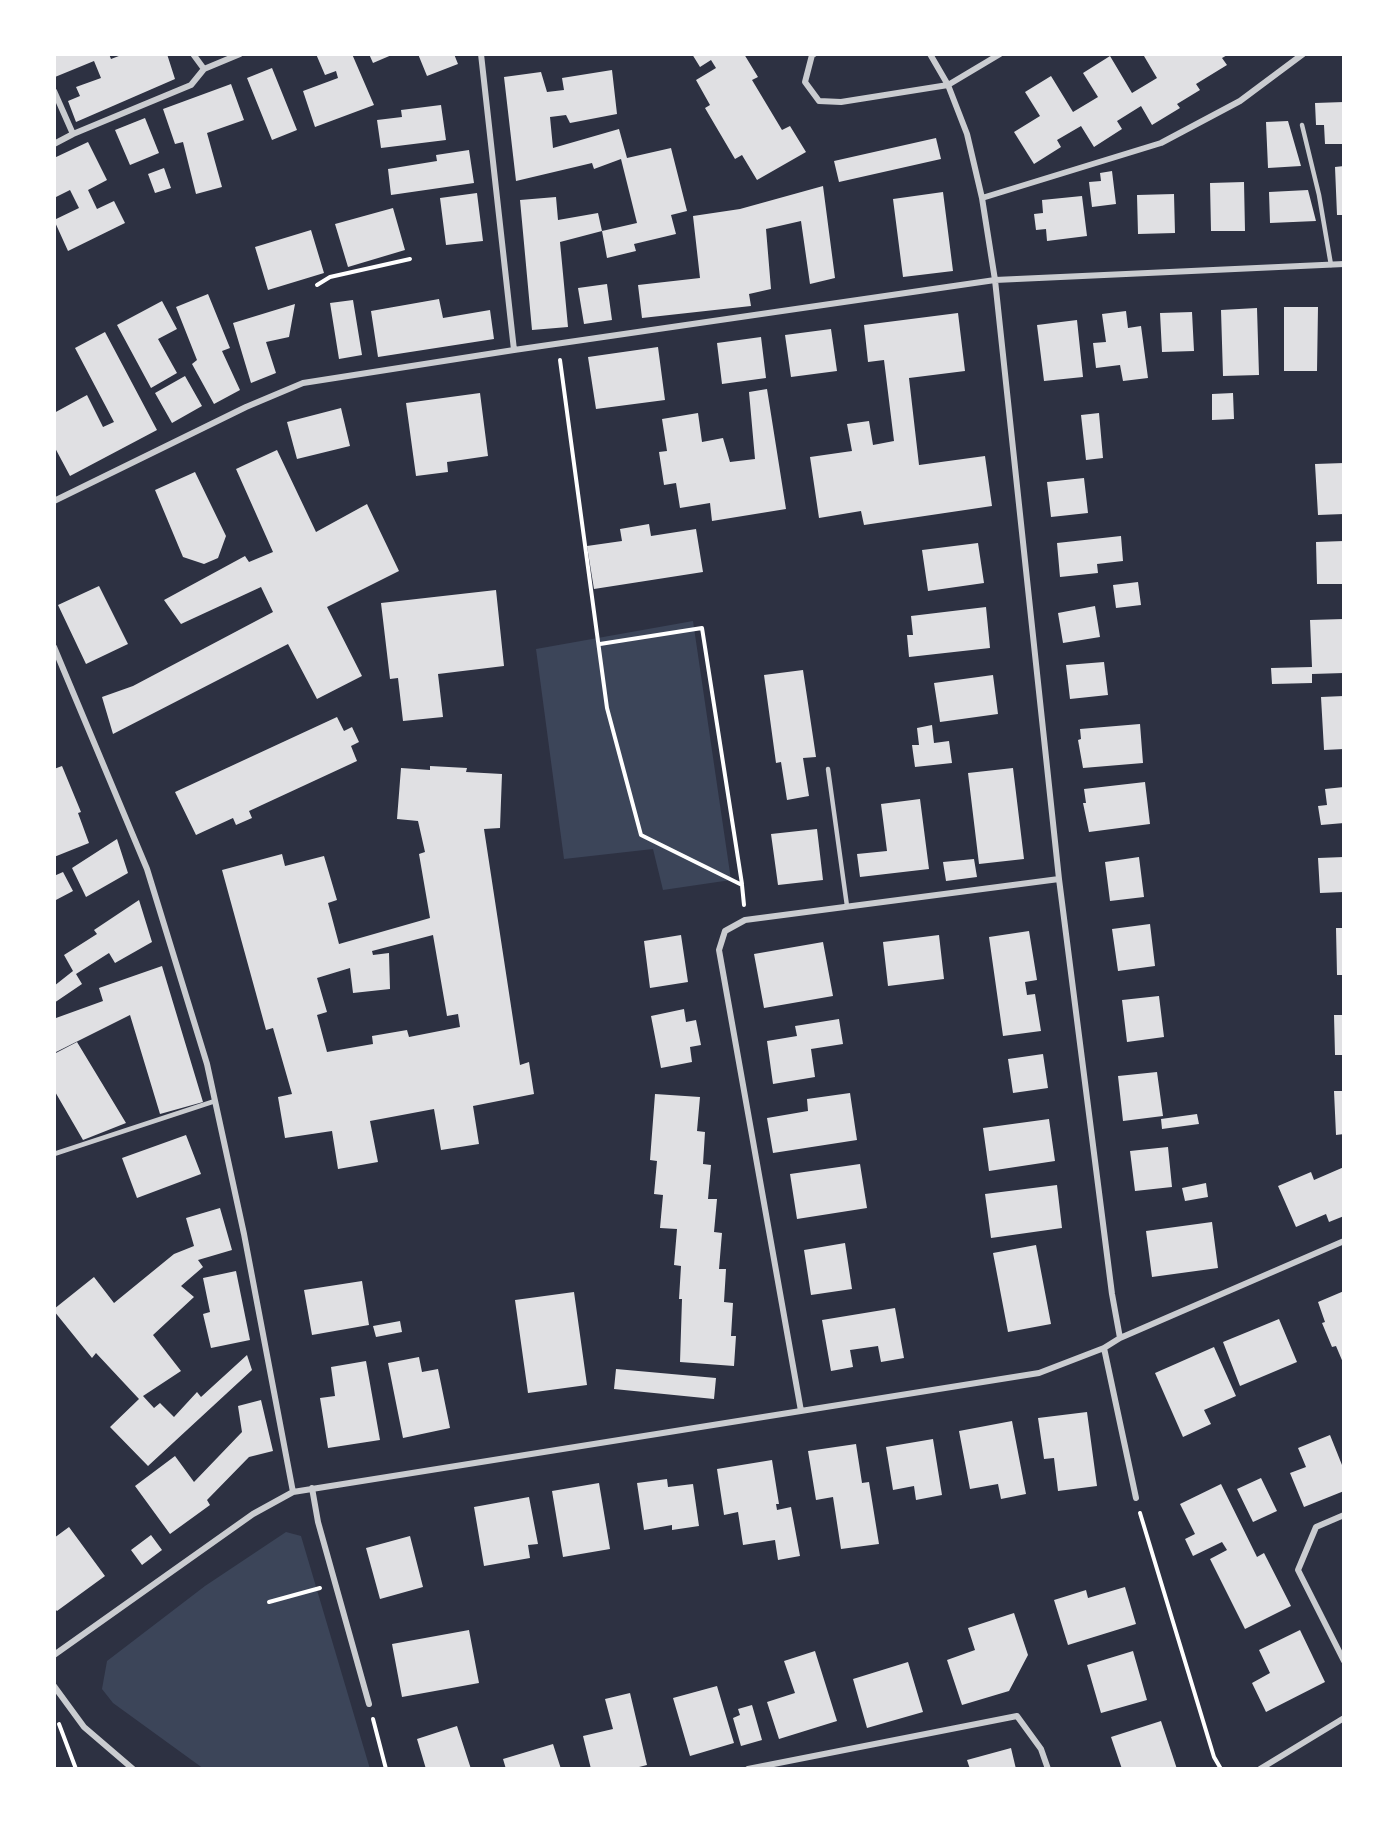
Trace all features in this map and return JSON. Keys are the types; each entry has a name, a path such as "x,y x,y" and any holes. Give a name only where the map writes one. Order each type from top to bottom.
{"street":[{"path":"193,54 204,69"},
{"path":"54,144 191,85 204,69 240,54"},
{"path":"481,54 504,244 514,350"},
{"path":"814,54 805,82 819,101 842,102 948,85 1000,54"},
{"path":"930,54 948,85 967,134 982,198 995,280 1059,879 1112,1294 1120,1338"},
{"path":"982,198 1161,143 1240,101 1303,54"},
{"path":"54,91 73,134"},
{"path":"54,501 246,407 303,383 995,280 1344,264"},
{"path":"54,647 147,868 207,1064 244,1234 293,1492"},
{"path":"801,1411 719,950 725,931 745,920 1059,879"},
{"path":"54,1655 253,1514 293,1492 1039,1373 1104,1348 1120,1338 1344,1242"},
{"path":"1104,1348 1136,1498"},
{"path":"312,1488 318,1522 369,1704"},
{"path":"1344,1515 1316,1527 1298,1570 1344,1661"},
{"path":"54,1686 84,1727 133,1769"},
{"path":"748,1769 1017,1716 1041,1749 1048,1769"},
{"path":"1260,1769 1344,1718"}],"lane":[{"path":"1302,125 1319,195 1331,265"},
{"path":"828,769 847,906"},
{"path":"54,1154 215,1101"}],"path":[{"path":"316,285 330,277 410,259"},
{"path":"557,344 607,708 641,836 742,885"},
{"path":"600,644 702,628 742,885 745,920"},
{"path":"1136,1498 1214,1757 1221,1769"},
{"path":"269,1602 336,1584"},
{"path":"369,1704 386,1769"},
{"path":"58,1719 75,1769"}],"shaded area":[{"path":"693,621 731,880 663,890 653,849 564,859 536,649"},
{"path":"286,1532 301,1536 370,1769 204,1769 113,1703 102,1689 107,1661 205,1586"}],"building":[{"path":"54,54 109,54 111,59 124,54 167,54 175,79 76,122 68,101 80,96 76,87 101,78 94,61 55,77"},
{"path":"316,54 352,54 374,105 315,127 303,91 338,78 336,71 325,75"},
{"path":"369,54 394,54 373,63"},
{"path":"418,54 454,54 458,64 427,76"},
{"path":"692,54 744,54 758,77 752,80 782,130 790,126 806,152 757,180 742,155 735,159 705,108 710,105 696,80 716,68 711,60 700,67"},
{"path":"1147,54 1229,54 1222,58 1227,65 1196,84 1200,90 1177,104 1180,108 1152,125 1141,106 1117,121 1122,129 1094,147 1081,126 1057,140 1061,147 1034,164 1014,132 1040,116 1025,92 1051,76 1073,112 1098,97 1083,73 1110,56 1132,93 1157,78 1144,56"},
{"path":"272,68 297,130 272,140 247,78"},
{"path":"612,70 617,114 570,123 566,115 550,117 553,148 619,129 627,158 671,148 687,211 671,215 676,234 634,244 636,251 607,258 602,231 637,223 621,159 594,169 592,163 516,181 504,77 541,72 547,92 564,90 562,78"},
{"path":"231,84 244,120 207,133 222,187 196,194 183,142 175,144 163,109"},
{"path":"1344,102 1344,144 1325,144 1324,125 1316,125 1315,103"},
{"path":"441,105 446,140 381,148 377,120 402,117 401,110"},
{"path":"145,118 159,153 130,165 115,130"},
{"path":"1288,121 1301,166 1268,168 1266,122"},
{"path":"936,138 941,159 839,182 834,161"},
{"path":"88,142 107,180 88,190 97,209 114,201 125,223 68,251 54,220 79,208 70,190 54,198 54,158"},
{"path":"469,150 474,183 391,195 388,169 437,161 436,155"},
{"path":"1344,166 1344,215 1337,215 1335,167"},
{"path":"164,168 171,188 155,193 148,174"},
{"path":"1112,171 1116,204 1092,207 1089,182 1101,181 1100,173"},
{"path":"1244,182 1245,231 1211,231 1210,183"},
{"path":"823,186 835,278 810,284 801,221 766,229 771,289 749,294 751,306 642,318 638,285 700,278 693,216 740,209"},
{"path":"1308,190 1316,221 1270,223 1269,192"},
{"path":"943,192 953,271 903,277 893,199"},
{"path":"477,193 483,241 446,245 440,198"},
{"path":"1174,194 1175,233 1138,234 1137,195"},
{"path":"1082,196 1087,236 1047,241 1046,229 1036,230 1034,214 1043,213 1042,200"},
{"path":"556,197 558,220 598,213 602,231 560,242 568,327 532,330 520,200"},
{"path":"393,208 405,250 348,267 335,224"},
{"path":"311,230 324,273 268,290 255,247"},
{"path":"607,284 612,320 584,324 578,288"},
{"path":"208,294 230,348 222,351 240,390 214,404 192,364 197,360 176,307"},
{"path":"439,299 443,318 490,310 494,339 378,357 371,311"},
{"path":"353,300 362,355 339,359 330,303"},
{"path":"162,301 177,329 158,339 177,373 151,388 117,325"},
{"path":"295,304 289,337 266,342 276,373 251,383 233,323"},
{"path":"1284,307 1318,307 1317,371 1284,371"},
{"path":"1257,308 1259,375 1223,376 1221,310"},
{"path":"1126,311 1128,328 1141,326 1148,378 1123,381 1120,365 1096,368 1093,343 1106,342 1102,314"},
{"path":"1192,312 1194,351 1162,352 1160,313"},
{"path":"958,313 965,371 909,378 919,465 985,456 992,506 864,525 861,511 819,518 810,457 852,451 847,424 869,421 873,445 894,441 884,360 868,362 864,325"},
{"path":"1077,320 1083,377 1044,381 1037,325"},
{"path":"831,329 837,371 791,377 785,335"},
{"path":"105,332 157,430 70,476 54,446 54,413 87,395 103,427 114,422 75,348"},
{"path":"761,337 766,378 722,384 717,343"},
{"path":"658,347 665,400 596,409 588,357"},
{"path":"185,376 202,406 172,423 155,393"},
{"path":"767,389 786,509 712,521 710,503 680,508 676,483 664,485 659,452 667,451 662,419 698,413 702,442 723,438 730,462 755,459 749,392"},
{"path":"480,393 488,456 447,462 448,472 416,476 406,403"},
{"path":"1233,393 1234,419 1212,420 1212,394"},
{"path":"341,408 350,446 297,459 287,422"},
{"path":"1099,413 1103,458 1086,460 1081,415"},
{"path":"277,450 316,532 367,504 399,571 327,607 362,676 317,699 288,644 113,734 102,697 133,686 273,612 261,587 181,624 164,600 245,556 249,562 273,552 236,469"},
{"path":"1344,463 1344,514 1318,515 1315,464"},
{"path":"195,472 226,536 218,558 204,564 183,557 155,490"},
{"path":"1084,478 1088,513 1051,517 1047,482"},
{"path":"649,524 651,536 696,529 703,572 594,589 587,546 622,541 620,529"},
{"path":"1121,536 1123,561 1097,564 1098,573 1060,577 1057,543"},
{"path":"1344,541 1344,584 1317,584 1316,542"},
{"path":"978,543 984,583 928,591 922,550"},
{"path":"1138,582 1141,605 1116,608 1113,585"},
{"path":"99,586 128,644 86,664 58,605"},
{"path":"496,590 504,666 438,674 443,717 403,721 398,678 390,679 381,603"},
{"path":"1095,606 1100,637 1063,643 1058,613"},
{"path":"986,607 990,648 909,657 907,635 913,635 911,616"},
{"path":"1344,619 1344,673 1312,674 1312,683 1272,684 1271,668 1312,667 1310,620"},
{"path":"1104,662 1108,695 1070,699 1066,665"},
{"path":"803,670 816,757 803,758 809,796 787,800 781,762 776,763 764,675"},
{"path":"993,675 998,714 940,722 934,683"},
{"path":"1344,696 1344,749 1324,750 1321,697"},
{"path":"337,717 344,731 352,727 359,742 351,746 357,761 249,811 252,818 236,825 233,818 196,835 175,792"},
{"path":"1140,724 1143,763 1083,768 1078,740 1081,739 1080,729"},
{"path":"932,725 934,743 949,741 952,763 915,767 912,745 919,745 917,728"},
{"path":"62,766 81,812 78,813 89,843 54,857 54,769"},
{"path":"430,766 467,768 466,772 502,774 500,828 484,829 520,1065 529,1062 534,1094 473,1106 479,1144 441,1150 434,1109 370,1121 378,1162 338,1169 332,1131 285,1138 278,1097 292,1094 273,1028 266,1030 222,870 282,854 285,866 324,856 337,900 328,903 339,944 430,918 419,854 425,852 418,821 397,819 401,768 430,770","holes":["433,935 447,1016 458,1014 460,1027 409,1037 407,1030 372,1036 373,1044 327,1052 317,1015 327,1012 317,978 350,968 353,993 390,989 389,953 373,955 372,951"]},
{"path":"1013,768 1024,859 979,864 968,773"},
{"path":"1145,782 1150,824 1089,832 1083,803 1086,803 1084,789"},
{"path":"1344,787 1344,823 1321,825 1318,806 1327,805 1325,789"},
{"path":"920,799 929,869 860,877 857,854 887,851 881,804"},
{"path":"817,829 823,880 778,885 771,834"},
{"path":"117,839 128,873 86,897 72,868"},
{"path":"1139,857 1144,897 1110,901 1105,862"},
{"path":"1344,857 1344,892 1320,893 1318,858"},
{"path":"974,859 977,877 946,881 943,862"},
{"path":"63,872 73,891 54,901 54,876"},
{"path":"139,900 152,942 115,963 109,953 76,974 82,984 54,1003 54,986 73,971 64,955 97,934 94,930"},
{"path":"1150,924 1155,966 1118,971 1112,929"},
{"path":"1336,928 1344,928 1344,975 1337,975"},
{"path":"1029,931 1037,980 1025,982 1027,995 1035,994 1041,1031 1003,1036 989,937"},
{"path":"681,935 688,982 650,988 644,941"},
{"path":"939,935 944,979 888,986 883,942"},
{"path":"823,942 833,996 764,1008 754,954"},
{"path":"162,966 203,1102 160,1114 130,1015 54,1053 54,1014 56,1018 103,1001 99,988"},
{"path":"1159,996 1164,1037 1127,1042 1122,1000"},
{"path":"684,1009 686,1022 696,1020 701,1045 690,1047 692,1062 661,1068 651,1016"},
{"path":"1334,1015 1344,1015 1344,1055 1335,1055"},
{"path":"839,1019 843,1044 811,1049 815,1077 773,1084 767,1041 797,1036 795,1026"},
{"path":"77,1042 126,1123 83,1140 54,1090 54,1054"},
{"path":"1043,1054 1048,1088 1013,1093 1008,1059"},
{"path":"1157,1072 1163,1116 1123,1121 1118,1076"},
{"path":"1334,1091 1344,1091 1344,1134 1336,1135"},
{"path":"850,1093 857,1140 773,1153 767,1118 808,1111 807,1099"},
{"path":"655,1094 700,1097 697,1131 705,1132 703,1164 711,1165 708,1199 717,1199 714,1232 722,1233 719,1269 726,1269 724,1302 733,1303 731,1336 736,1336 734,1366 680,1362 681,1266 674,1265 677,1229 660,1228 663,1195 654,1194 657,1161 650,1160"},
{"path":"1197,1114 1199,1124 1162,1129 1161,1119"},
{"path":"1049,1119 1055,1161 989,1171 983,1128"},
{"path":"186,1135 201,1174 137,1198 122,1158"},
{"path":"1168,1147 1172,1187 1135,1191 1130,1151"},
{"path":"860,1164 867,1208 797,1219 790,1174"},
{"path":"1344,1167 1344,1216 1329,1222 1326,1214 1296,1227 1278,1186 1311,1172 1314,1180"},
{"path":"1206,1183 1208,1197 1185,1201 1182,1188"},
{"path":"1057,1185 1062,1228 991,1238 985,1194"},
{"path":"220,1208 232,1250 198,1260 203,1267 181,1286 194,1297 153,1335 181,1371 143,1396 154,1408 160,1403 174,1417 197,1392 201,1397 247,1355 252,1370 148,1466 110,1427 139,1399 96,1353 92,1358 54,1309 94,1277 114,1303 174,1254 194,1246 186,1218"},
{"path":"1212,1222 1218,1268 1152,1277 1146,1231"},
{"path":"845,1243 852,1289 811,1295 804,1250"},
{"path":"1036,1245 1051,1324 1008,1332 993,1253"},
{"path":"236,1271 250,1340 211,1348 203,1314 210,1312 203,1278"},
{"path":"362,1281 369,1325 312,1335 304,1290"},
{"path":"1344,1291 1344,1365 1336,1346 1332,1347 1322,1323 1325,1322 1318,1302"},
{"path":"574,1292 587,1385 528,1393 515,1300"},
{"path":"895,1308 904,1358 881,1362 878,1346 850,1350 853,1367 831,1371 822,1320"},
{"path":"1279,1319 1297,1362 1240,1386 1223,1342"},
{"path":"400,1321 402,1332 376,1337 373,1326"},
{"path":"1214,1347 1236,1396 1204,1410 1211,1424 1183,1437 1155,1373"},
{"path":"419,1357 422,1372 438,1369 450,1428 403,1438 388,1363"},
{"path":"366,1361 380,1440 328,1448 320,1398 335,1396 331,1367"},
{"path":"616,1369 716,1378 714,1399 614,1389"},
{"path":"261,1400 273,1451 249,1457 207,1500 210,1505 170,1534 135,1486 175,1456 194,1482 242,1432 238,1406"},
{"path":"1087,1412 1097,1486 1058,1491 1054,1458 1044,1459 1038,1418"},
{"path":"1012,1421 1026,1494 1001,1499 998,1484 970,1489 959,1431"},
{"path":"1330,1435 1344,1470 1344,1491 1304,1507 1290,1473 1306,1467 1298,1448"},
{"path":"933,1439 942,1495 916,1500 914,1486 893,1490 886,1447"},
{"path":"856,1444 862,1483 869,1482 879,1544 841,1549 833,1497 816,1500 808,1451"},
{"path":"772,1460 779,1504 776,1504 777,1510 791,1507 800,1556 778,1560 775,1540 743,1545 738,1512 724,1515 717,1469"},
{"path":"1261,1478 1277,1511 1253,1522 1237,1489"},
{"path":"667,1479 668,1487 693,1484 699,1526 672,1530 672,1525 644,1530 637,1483"},
{"path":"599,1483 610,1549 563,1557 552,1491"},
{"path":"1221,1484 1257,1557 1264,1553 1291,1606 1245,1629 1210,1559 1227,1550 1222,1542 1193,1556 1185,1539 1195,1534 1180,1504"},
{"path":"529,1497 538,1544 528,1545 530,1558 484,1566 474,1507"},
{"path":"69,1527 105,1576 57,1611 54,1608 54,1538"},
{"path":"151,1535 162,1550 142,1565 131,1550"},
{"path":"410,1536 423,1587 380,1599 366,1548"},
{"path":"1125,1587 1136,1624 1068,1645 1054,1600 1086,1590 1088,1598"},
{"path":"1014,1613 1028,1655 1009,1691 962,1705 947,1660 975,1650 968,1628"},
{"path":"469,1630 479,1683 402,1697 392,1644"},
{"path":"1300,1630 1325,1682 1266,1712 1252,1683 1270,1673 1259,1650"},
{"path":"815,1651 837,1721 779,1739 767,1702 795,1693 784,1661"},
{"path":"1133,1651 1147,1700 1101,1713 1087,1665"},
{"path":"908,1662 923,1712 867,1728 853,1679"},
{"path":"717,1686 734,1743 690,1756 673,1698"},
{"path":"630,1693 647,1765 631,1769 591,1769 583,1736 613,1729 605,1699"},
{"path":"752,1705 762,1740 741,1746 733,1718 740,1715 738,1709"},
{"path":"1161,1721 1177,1769 1122,1769 1111,1737"},
{"path":"457,1726 471,1769 426,1769 417,1739"},
{"path":"553,1744 561,1769 506,1769 503,1759"},
{"path":"1011,1748 1016,1769 970,1769 967,1760"}]}
